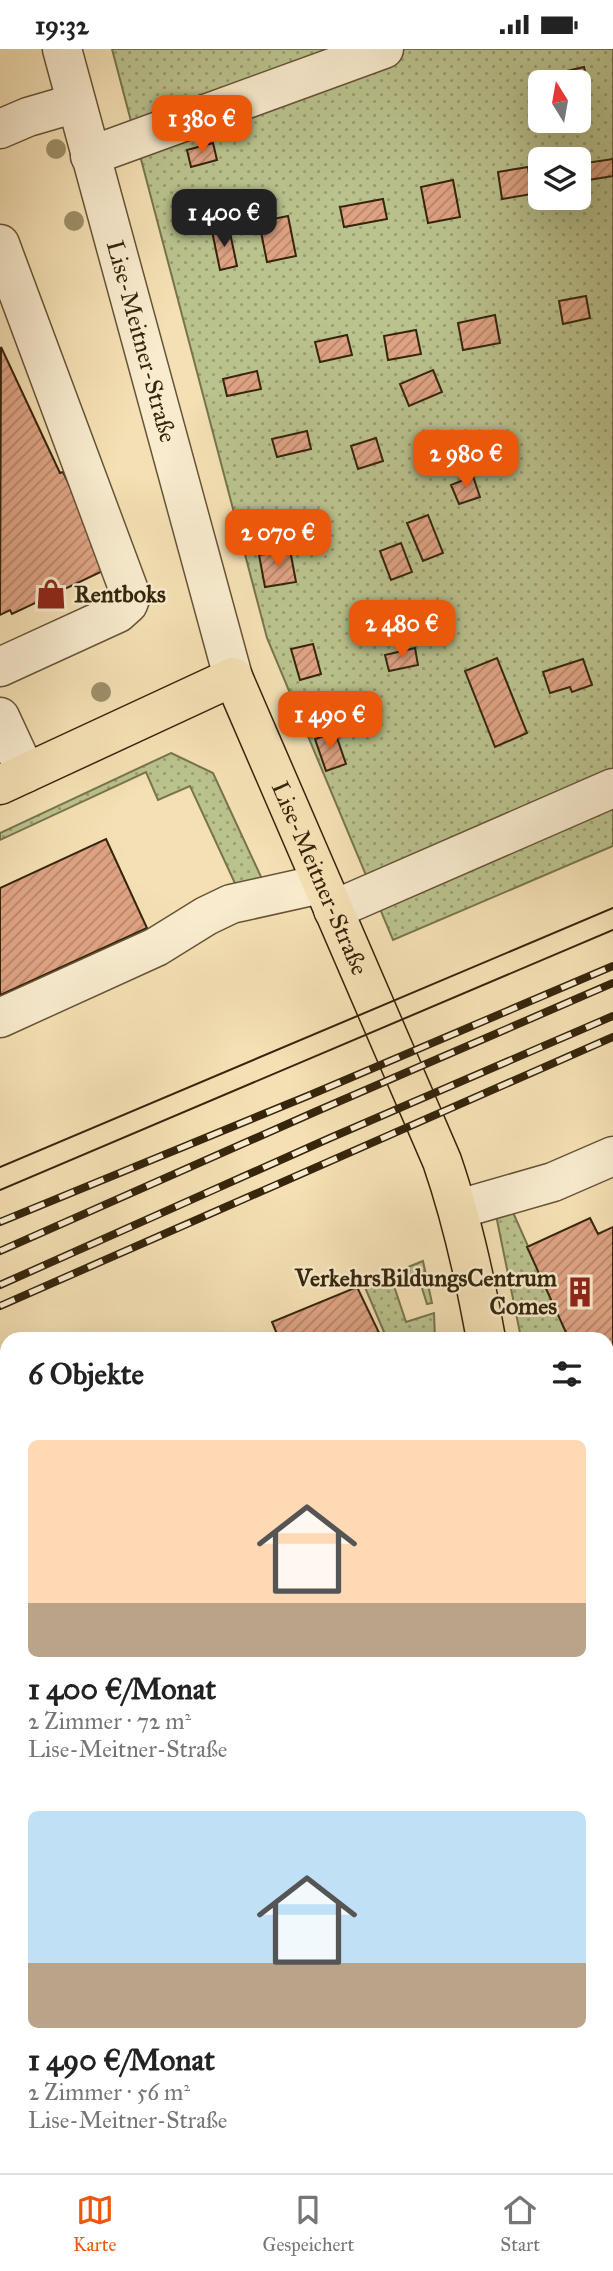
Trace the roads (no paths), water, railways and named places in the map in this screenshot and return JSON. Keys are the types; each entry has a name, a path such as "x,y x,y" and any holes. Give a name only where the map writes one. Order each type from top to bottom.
{"main road":[{"path":"13,779 233,677"},
{"name":"Lise-Meitner-Straße","path":"233,677 442,1161 459,1209 485,1332"}],"street":[{"name":"Lise-Meitner-Straße","path":"62,49 233,677"},
{"path":"90,156 384,49"},
{"path":"0,129 27,117 76,103"},
{"path":"0,244 131,596 128,604 118,613 0,667"},
{"path":"0,716 13,779"},
{"path":"0,1018 156,947 231,904 327,897 613,788"},
{"path":"459,1209 553,1182 613,1156"}],"tram line":[{"path":"0,1167 613,908"},
{"path":"0,1190 613,930"}],"railway":[{"path":"0,1222 310,1095 613,966"},
{"path":"0,1251 613,983"},
{"path":"0,1285 613,1016"},
{"path":"0,1306 613,1037"}],"place":[{"name":"Rentboks","path":"51,594"},
{"name":"VerkehrsBildungsCentrum Comes","path":"580,1292"}]}
